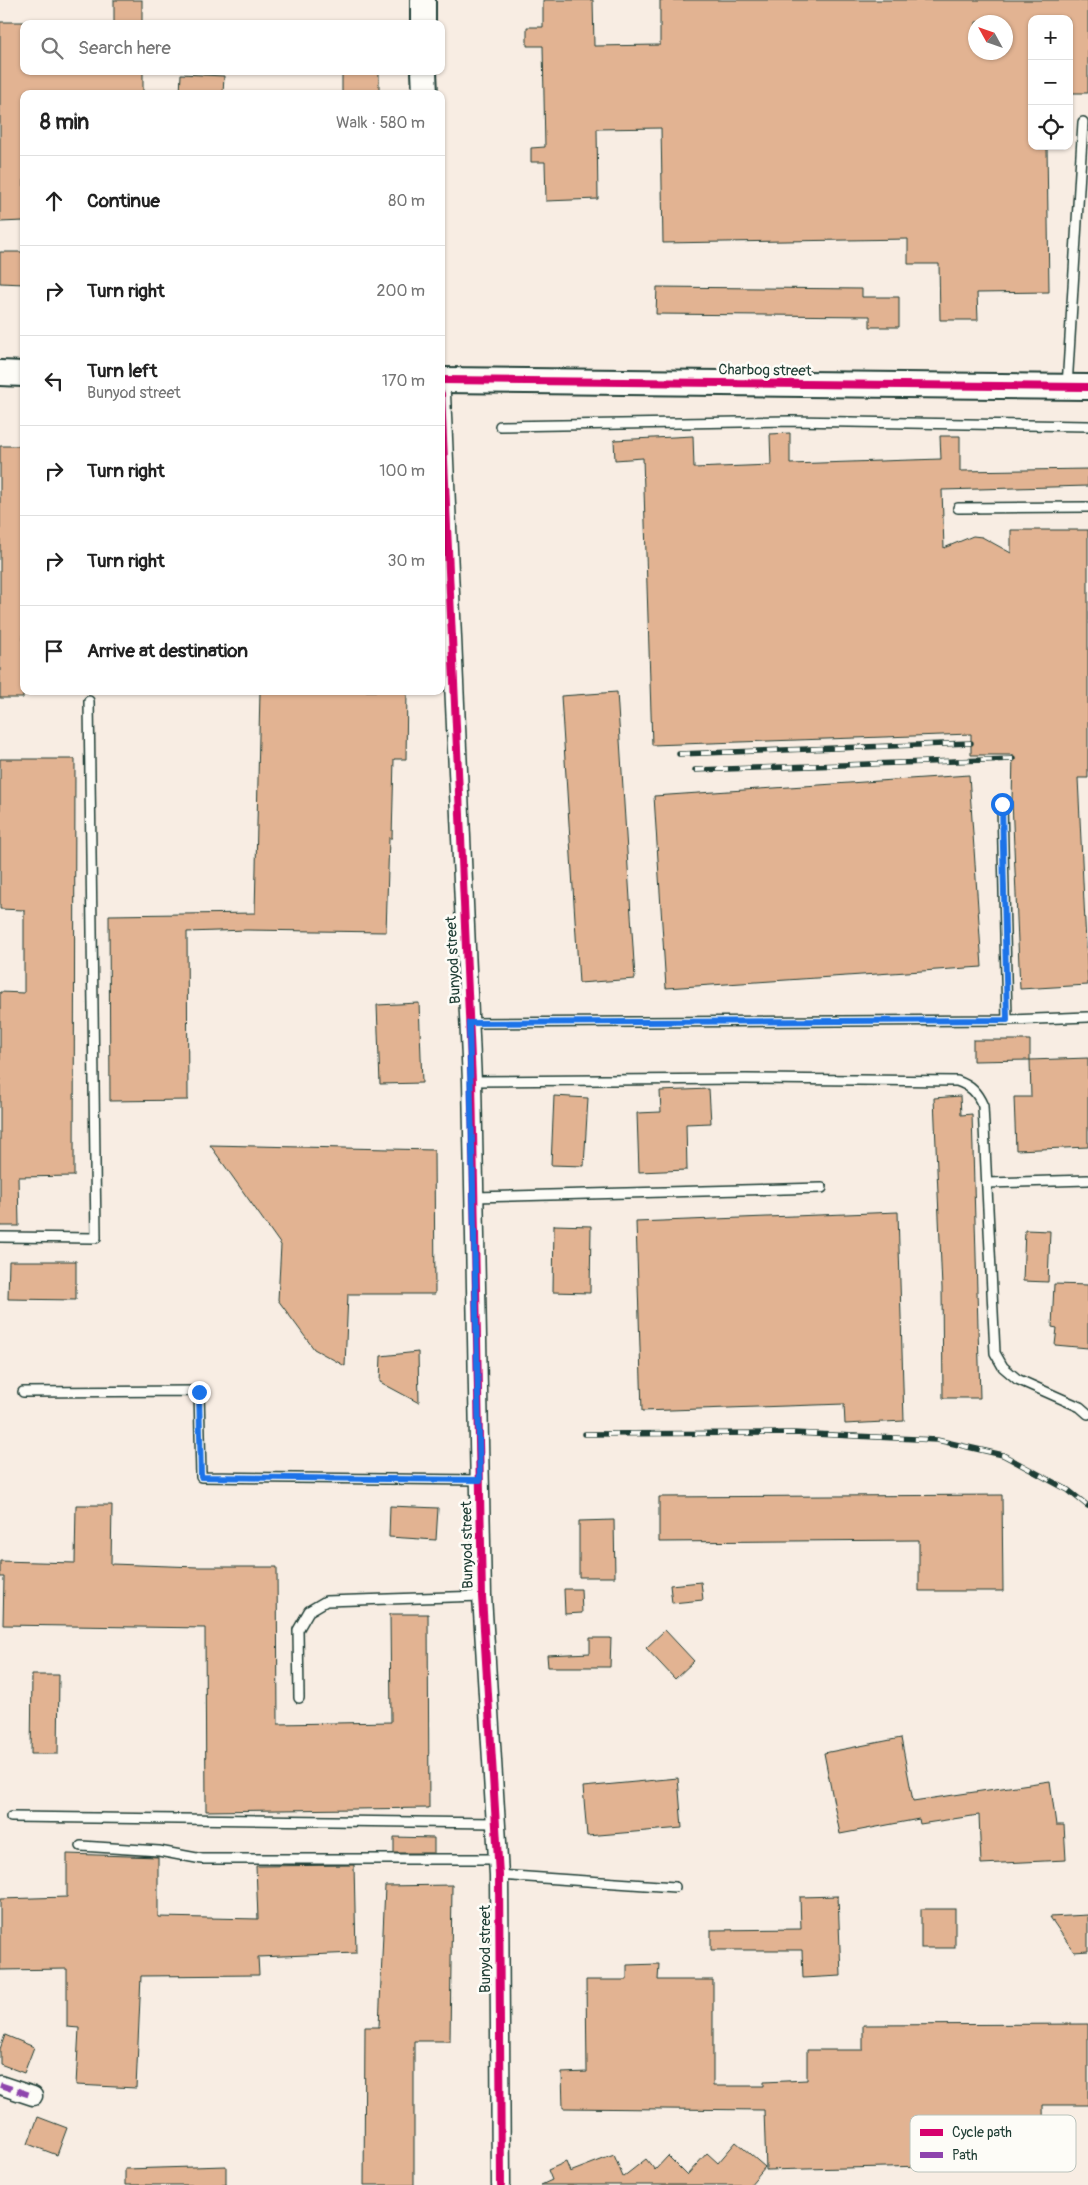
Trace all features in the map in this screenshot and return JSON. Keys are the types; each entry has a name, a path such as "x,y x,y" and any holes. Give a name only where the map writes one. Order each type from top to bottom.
{"street":[{"path":"423,0 423,20"},
{"path":"424,75 425,90"},
{"path":"0,374 20,374"},
{"name":"Charbog street","path":"445,380 1078,387"},
{"name":"Bunyod street","path":"445,484 472,1081 482,1596 498,1867 501,2185"},
{"path":"0,2085 33,2096"}],"lane":[{"path":"1078,387 1083,122"},
{"path":"500,426 792,421 1088,426"},
{"path":"958,508 1088,508"},
{"path":"0,1237 96,1238 89,701"},
{"path":"1002,804 1007,1020"},
{"path":"469,1023 1088,1018"},
{"path":"472,1081 746,1079 957,1081 968,1084 977,1094 983,1106 995,1353 1003,1367 1017,1379 1080,1407 1088,1414"},
{"path":"987,1183 1088,1180"},
{"path":"474,1197 822,1188"},
{"path":"23,1392 199,1392 201,1477 480,1480"},
{"path":"299,1698 298,1630 309,1611 326,1601 482,1596"},
{"path":"11,1817 496,1823"},
{"path":"81,1846 158,1851 202,1859 498,1867 674,1887"}],"building":[{"path":"114,0 142,0 142,20 114,20"},
{"path":"543,0 593,0 594,46 660,45 660,0 1088,0 1088,93 1073,93 1073,15 1028,15 1028,150 1047,150 1049,292 977,293 978,320 940,320 939,264 908,264 908,239 663,243 661,128 597,129 598,199 546,201 545,162 531,162 531,148 545,147 543,46 527,46 527,27 543,27"},
{"path":"0,22 20,22 20,75 143,75 143,90 20,90 20,221 0,222"},
{"path":"181,75 224,76 223,90 180,90"},
{"path":"342,75 379,75 379,90 342,90"},
{"path":"0,252 20,252 20,284 0,283"},
{"path":"657,287 862,289 862,297 899,297 899,327 870,327 870,316 656,314"},
{"path":"790,433 790,464 941,459 940,436 960,436 960,471 1088,469 1088,486 942,490 944,548 973,536 982,537 1011,553 1011,530 1088,530 1088,778 1078,778 1088,985 1020,989 1012,800 1013,755 971,755 971,734 652,745 643,458 615,460 614,440 693,436 694,468 771,465 770,434"},
{"path":"0,446 20,446 20,695 23,695 23,698 0,698"},
{"path":"617,692 635,979 579,983 561,696"},
{"path":"260,695 407,695 406,759 394,759 392,838 389,838 386,932 247,930 187,932 188,1100 110,1101 109,915 255,913"},
{"path":"0,759 75,759 74,1176 18,1177 19,1226 0,1226 0,992 24,993 24,910 0,909"},
{"path":"969,775 982,967 666,988 654,796"},
{"path":"419,1003 422,1083 380,1084 377,1005"},
{"path":"973,1040 1030,1040 1030,1060 973,1061"},
{"path":"1088,1058 1088,1147 1016,1150 1014,1097 1031,1097 1030,1060"},
{"path":"709,1089 711,1123 686,1124 687,1170 639,1172 637,1113 661,1112 660,1091"},
{"path":"554,1096 588,1098 584,1166 551,1165"},
{"path":"960,1096 961,1115 972,1114 980,1398 943,1398 942,1288 934,1098"},
{"path":"210,1145 434,1150 435,1294 348,1294 345,1366 314,1349 278,1300 281,1245"},
{"path":"898,1212 904,1421 845,1424 844,1404 642,1411 636,1222"},
{"path":"554,1225 591,1226 590,1293 553,1292"},
{"path":"1025,1230 1050,1231 1048,1282 1023,1281"},
{"path":"9,1261 76,1261 76,1300 8,1299"},
{"path":"1054,1284 1088,1285 1088,1348 1055,1345 1057,1328 1052,1327"},
{"path":"418,1352 419,1403 380,1382 381,1356"},
{"path":"1002,1495 1003,1591 919,1591 919,1540 659,1542 659,1497"},
{"path":"76,1505 112,1505 111,1564 277,1567 278,1724 391,1722 390,1614 428,1614 429,1808 206,1811 205,1628 3,1625 4,1577 0,1577 0,1561 75,1563"},
{"path":"390,1506 438,1508 436,1540 389,1537"},
{"path":"614,1520 615,1577 579,1577 579,1521"},
{"path":"701,1582 703,1600 672,1603 670,1585"},
{"path":"564,1589 581,1589 582,1613 565,1614"},
{"path":"665,1630 694,1661 675,1679 646,1648"},
{"path":"590,1638 611,1638 610,1667 548,1667 547,1655 590,1653"},
{"path":"32,1675 59,1675 58,1754 31,1754"},
{"path":"901,1738 913,1801 1050,1781 1056,1825 1064,1825 1066,1860 981,1864 979,1815 920,1824 919,1819 840,1834 824,1753"},
{"path":"678,1778 682,1828 587,1836 583,1787"},
{"path":"394,1837 434,1838 434,1853 394,1853"},
{"path":"67,1854 158,1857 158,1917 258,1919 256,1866 354,1865 356,1953 258,1957 259,1975 141,1976 136,2088 76,2085 79,2028 67,2027 67,1969 0,1970 0,1899 67,1897"},
{"path":"452,1885 450,2041 414,2041 414,2185 364,2185 365,2027 379,2027 385,1886"},
{"path":"838,1896 841,1976 803,1978 802,1950 711,1950 711,1930 801,1929 800,1897"},
{"path":"921,1909 955,1909 955,1948 921,1948"},
{"path":"1088,1915 1088,1951 1074,1952 1050,1917"},
{"path":"659,1964 658,1980 713,1980 713,2086 764,2086 764,2082 807,2080 807,2050 863,2050 863,2025 1088,2024 1088,2105 1043,2105 1043,2115 910,2115 910,2166 766,2170 764,2110 563,2108 562,2073 587,2072 586,1980 627,1980 627,1965"},
{"path":"5,2035 34,2047 24,2073 0,2064 0,2049"},
{"path":"38,2117 67,2128 57,2155 28,2144"},
{"path":"736,2142 765,2167 750,2185 541,2185 552,2180 548,2170 566,2162 570,2172 614,2155 623,2177 646,2159 655,2170 668,2156 687,2175 707,2153 718,2163"},
{"path":"226,2166 226,2185 125,2185 125,2169"}],"railway":[{"path":"679,754 971,743"},
{"path":"695,770 1013,759"},
{"path":"585,1434 793,1433 937,1440 1003,1455 1068,1490 1088,1506"}],"marked path":[{"path":"0,2085 33,2096"}],"cycle path":[{"path":"445,380 1088,387"},
{"path":"445,483 472,1081 482,1596 499,1875 501,2185"}],"route":[{"path":"199,1392 201,1477 480,1480 472,1081 469,1023 1007,1020 1002,804"}]}
